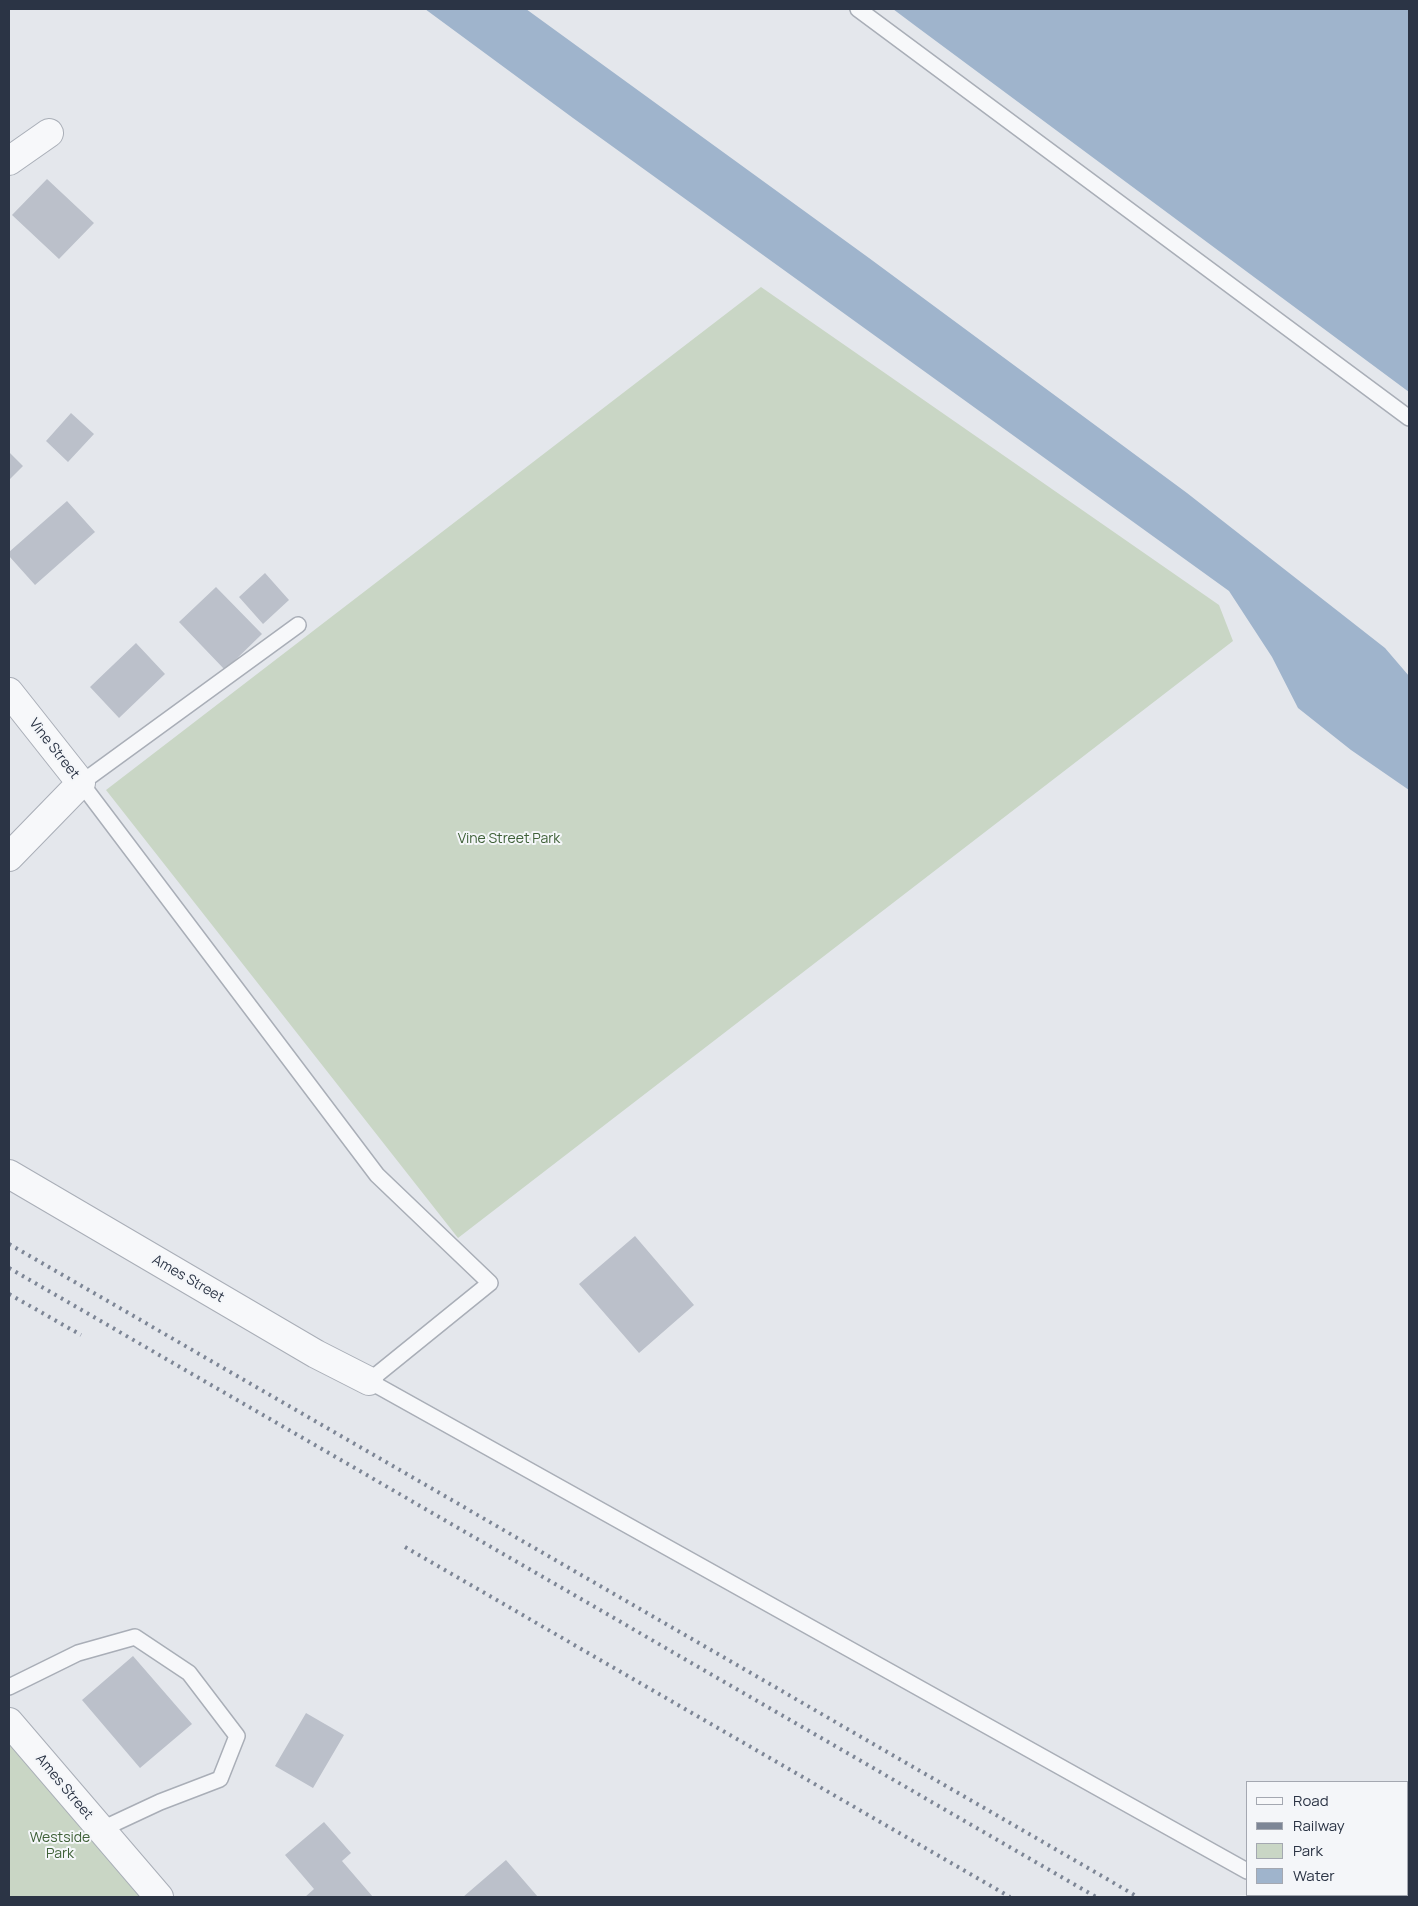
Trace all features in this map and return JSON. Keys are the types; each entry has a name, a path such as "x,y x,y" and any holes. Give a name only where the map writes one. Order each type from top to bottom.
{"street":[{"path":"9,161 49,132"},
{"name":"Vine Street","path":"9,692 80,783"},
{"path":"9,857 80,783"},
{"name":"Ames Street","path":"9,1174 316,1354 369,1381"},
{"name":"Ames Street","path":"9,1722 159,1897"}],"lane":[{"path":"858,9 1409,418"},
{"path":"298,625 80,783 377,1175 490,1283 369,1381 1246,1869"},
{"path":"9,1687 78,1653 135,1637 188,1673 237,1736 220,1779 160,1802 100,1830"}],"green space":[{"name":"Vine Street Park","path":"761,287 1219,605 1233,641 458,1238 106,790"},
{"name":"Westside Park","path":"9,1708 173,1897 9,1897"}],"water":[{"path":"425,9 526,9 869,258 1187,493 1385,648 1409,676 1409,790 1351,750 1298,708 1272,657 1229,591 573,118"},
{"path":"893,9 1409,9 1409,392 917,27"}],"building":[{"path":"47,179 94,223 59,259 12,215"},
{"path":"71,413 94,434 68,462 46,441"},
{"path":"9,452 23,466 9,480"},
{"path":"67,501 95,532 35,585 9,556 9,552"},
{"path":"265,573 289,600 263,624 239,597"},
{"path":"216,587 262,634 225,670 179,622"},
{"path":"136,643 165,674 119,718 90,687"},
{"path":"635,1236 694,1305 639,1353 579,1284"},
{"path":"133,1656 192,1724 140,1768 82,1700"},
{"path":"306,1713 344,1735 313,1788 275,1766"},
{"path":"324,1822 351,1853 342,1861 373,1897 305,1897 314,1889 285,1855"},
{"path":"506,1860 538,1897 463,1897"}],"railway":[{"path":"9,1244 1138,1897"},
{"path":"9,1268 1096,1897"},
{"path":"9,1294 81,1335"},
{"path":"405,1547 1010,1897"}]}
